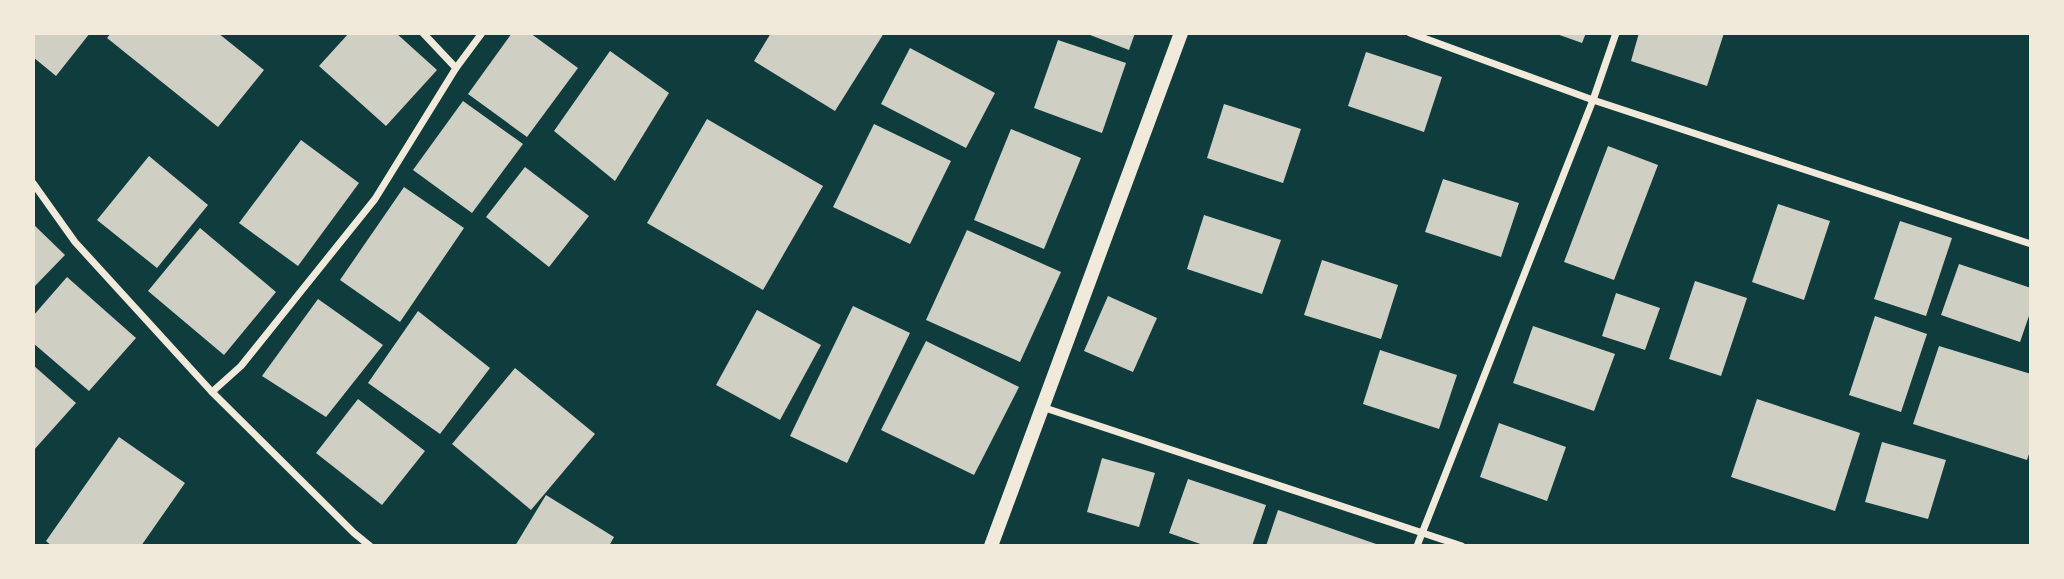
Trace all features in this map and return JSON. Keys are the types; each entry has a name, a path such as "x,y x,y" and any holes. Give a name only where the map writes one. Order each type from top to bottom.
{"main road":[{"path":"991,546 1181,33"}],"street":[{"path":"423,33 456,68"},
{"path":"212,392 241,366 375,199 456,68 482,33"},
{"path":"1410,33 1594,100 2031,244"},
{"path":"1417,546 1594,100 1616,33"},
{"path":"33,183 75,242 212,392 370,546"},
{"path":"1042,407 1462,546"}],"building":[{"path":"33,33 90,33 56,76 33,57"},
{"path":"111,33 218,33 264,70 218,127 107,38"},
{"path":"349,33 396,33 437,70 386,126 319,66"},
{"path":"512,33 530,33 578,68 527,137 468,94"},
{"path":"771,33 884,33 835,111 754,61"},
{"path":"1085,33 1135,33 1129,50"},
{"path":"1554,33 1586,33 1582,43"},
{"path":"1639,33 1724,33 1707,86 1631,61"},
{"path":"1058,40 1126,63 1102,133 1034,108"},
{"path":"910,48 995,93 966,148 881,104"},
{"path":"610,51 669,93 615,181 554,131"},
{"path":"1366,52 1442,77 1424,132 1348,106"},
{"path":"463,101 523,144 472,213 413,170"},
{"path":"1224,104 1301,129 1283,183 1207,158"},
{"path":"707,119 823,186 763,290 647,223"},
{"path":"874,124 951,161 910,244 833,207"},
{"path":"1011,129 1081,158 1044,249 974,220"},
{"path":"301,140 359,183 298,266 239,223"},
{"path":"1608,146 1658,165 1614,280 1564,262"},
{"path":"149,156 208,205 157,268 97,220"},
{"path":"525,167 589,216 549,267 486,217"},
{"path":"1443,179 1519,203 1501,257 1425,232"},
{"path":"404,187 464,228 400,322 340,280"},
{"path":"1778,204 1830,221 1804,300 1752,282"},
{"path":"1204,215 1281,240 1262,294 1187,269"},
{"path":"1900,221 1952,238 1926,316 1874,299"},
{"path":"33,224 65,255 33,288"},
{"path":"200,228 276,292 224,355 148,291"},
{"path":"967,230 1061,272 1020,362 926,320"},
{"path":"1322,260 1398,285 1381,339 1304,315"},
{"path":"1959,264 2031,288 2031,310 2020,342 1941,315"},
{"path":"67,277 136,338 89,391 33,343 33,316"},
{"path":"1695,281 1747,298 1721,376 1669,359"},
{"path":"1616,293 1660,308 1645,350 1602,336"},
{"path":"1108,296 1157,318 1133,372 1084,351"},
{"path":"318,299 383,345 326,417 262,376"},
{"path":"853,306 910,333 847,463 790,436"},
{"path":"757,310 821,345 780,420 716,385"},
{"path":"418,311 490,368 440,434 368,383"},
{"path":"1875,316 1927,334 1901,412 1849,395"},
{"path":"1533,326 1615,354 1594,411 1513,383"},
{"path":"926,341 1019,387 974,475 881,430"},
{"path":"1939,346 2031,374 2031,448 2027,460 1913,424"},
{"path":"1380,350 1457,375 1439,429 1363,404"},
{"path":"33,365 76,403 33,451"},
{"path":"515,368 595,434 531,510 452,444"},
{"path":"358,399 425,451 382,505 316,453"},
{"path":"1757,399 1860,433 1835,511 1731,477"},
{"path":"1499,423 1566,447 1547,501 1480,477"},
{"path":"119,437 185,483 141,546 52,546 46,541"},
{"path":"1882,442 1946,460 1928,519 1865,502"},
{"path":"1102,458 1155,473 1139,527 1087,512"},
{"path":"1188,479 1266,505 1252,546 1206,546 1169,533"},
{"path":"546,495 614,537 609,546 515,546"},
{"path":"1278,510 1379,545 1379,546 1266,546"}]}
